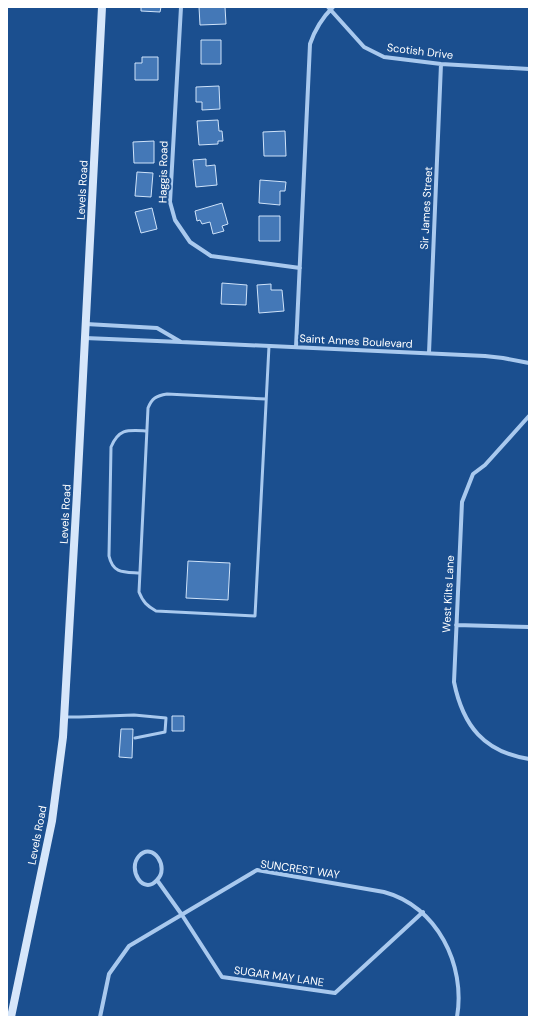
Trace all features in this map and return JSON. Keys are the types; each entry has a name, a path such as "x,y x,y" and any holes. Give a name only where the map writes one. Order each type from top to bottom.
{"main road":[{"name":"Levels Road","path":"11,1017 52,822 60,769 65,717 102,7"}],"street":[{"name":"Haggis Road","path":"181,7 170,202 175,220 190,242 211,256 300,268"},
{"path":"296,347 310,44 315,30 331,8"},
{"name":"Scotish Drive","path":"331,8 364,46 384,57 441,64 529,69"},
{"name":"Sir James Street","path":"429,353 441,64"},
{"name":"Saint Annes Boulevard","path":"86,324 156,328 181,342"},
{"name":"Saint Annes Boulevard","path":"85,338 429,353 503,358 529,363"},
{"name":"West Kilts Lane","path":"529,416 486,465 473,474 462,502 454,682 457,699 464,715 480,738 500,752 529,760"},
{"path":"456,625 529,627"},
{"path":"148,851 155,854 161,862 161,877 157,880 152,884 146,885 137,877 134,869 136,861 144,852 148,851"},
{"name":"SUNCREST WAY","path":"100,1017 109,974 129,946 257,870 384,892 407,900 423,912 438,931 451,956 458,984 459,1003 457,1017"},
{"path":"157,880 182,915"},
{"name":"SUGAR MAY LANE","path":"182,915 222,977 336,993 423,912"}],"lane":[{"path":"266,399 167,394 158,395 152,399 148,408 139,592 142,600 148,607 156,611 255,616 269,346"},
{"path":"140,574 120,571 114,568 110,563 111,447 121,432 128,430 147,431"},
{"path":"65,717 134,714 166,718 165,732 135,738"}],"building":[{"path":"141,7 161,7 160,12 141,11"},
{"path":"199,7 225,7 226,24 200,25"},
{"path":"201,40 221,40 221,64 201,64"},
{"path":"142,57 158,57 158,80 135,80 135,63 142,63"},
{"path":"219,86 220,109 202,110 202,102 196,102 196,87"},
{"path":"218,120 219,131 222,131 223,141 218,141 218,144 199,145 197,121"},
{"path":"285,131 286,156 264,156 263,132"},
{"path":"154,141 154,163 134,163 133,142"},
{"path":"206,159 206,166 215,165 217,185 196,187 193,160"},
{"path":"137,172 153,173 151,197 135,196"},
{"path":"260,180 286,182 285,191 280,191 280,205 259,203"},
{"path":"222,203 228,224 222,226 224,231 213,234 210,222 202,224 200,220 197,221 195,211"},
{"path":"152,208 157,229 141,233 135,212"},
{"path":"259,216 280,216 280,241 259,241"},
{"path":"222,283 247,285 246,305 221,304"},
{"path":"271,284 271,290 282,290 284,311 259,313 257,285"},
{"path":"188,561 230,563 228,600 186,598"},
{"path":"172,716 184,716 184,731 172,731"},
{"path":"121,729 133,729 132,758 119,757"}]}
